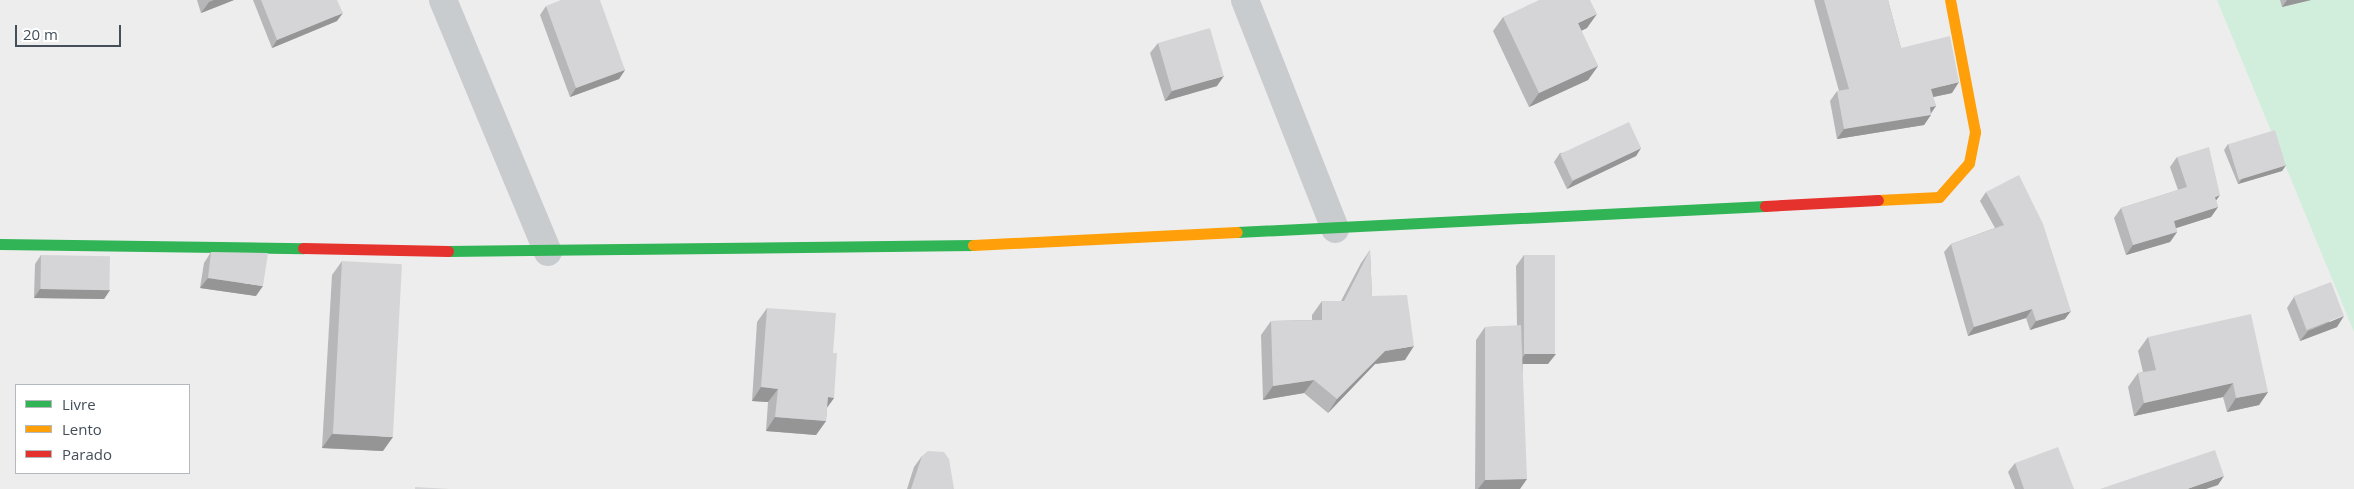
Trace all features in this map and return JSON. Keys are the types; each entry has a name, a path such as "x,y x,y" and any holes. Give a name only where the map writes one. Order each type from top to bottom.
{"street":[{"path":"443,0 548,252"},
{"path":"1245,0 1335,229"},
{"path":"0,244 548,252 953,246 1335,229 1939,198 1969,163 1975,132 1950,0"}],"green space":[{"path":"2217,0 2354,0 2354,332"}],"building":[{"path":"261,0 337,0 343,13 277,40"},
{"path":"561,0 600,0 625,70 576,88 546,6"},
{"path":"1539,0 1590,0 1597,14 1578,23 1598,66 1539,93 1503,17"},
{"path":"1824,0 1888,0 1901,48 1950,36 1959,82 1931,89 1936,106 1930,107 1931,115 1844,129 1837,91 1849,89"},
{"path":"1210,28 1224,76 1172,91 1158,43"},
{"path":"1629,122 1641,148 1572,180 1560,154"},
{"path":"2275,130 2286,165 2239,180 2228,144"},
{"path":"2209,147 2220,195 2215,197 2218,207 2174,221 2177,232 2133,245 2121,208 2187,187 2177,157"},
{"path":"2019,175 2043,224 2071,311 2036,321 2032,309 1974,327 1951,244 2004,225 1986,192"},
{"path":"1370,250 1372,296 1407,295 1414,346 1385,351 1337,399 1314,380 1273,386 1271,321 1322,320 1322,301 1344,301"},
{"path":"211,252 268,253 263,286 208,278"},
{"path":"41,255 110,256 109,290 40,289"},
{"path":"1524,255 1555,255 1555,354 1524,354"},
{"path":"342,261 402,264 393,437 333,434"},
{"path":"2331,282 2344,316 2307,330 2294,296"},
{"path":"767,308 836,313 833,353 837,353 834,398 828,397 826,421 775,417 778,389 761,387"},
{"path":"2251,314 2268,392 2236,398 2233,383 2144,403 2138,373 2156,370 2148,337"},
{"path":"1521,325 1527,479 1485,480 1485,327"},
{"path":"2058,447 2074,489 2024,489 2015,463"},
{"path":"2215,450 2224,476 2187,489 2100,489"},
{"path":"928,451 944,452 949,459 954,489 911,489 922,456"},
{"path":"415,487 450,489 415,489"}],"traffic: fast":[{"path":"1237,232 1765,206"},
{"path":"0,244 303,248"},
{"path":"448,251 973,245"}],"traffic: slow":[{"path":"1878,200 1939,197 1969,163 1975,132 1950,0"},
{"path":"973,245 1237,232"}],"traffic: jam":[{"path":"1765,206 1878,200"},
{"path":"303,248 448,251"}]}
